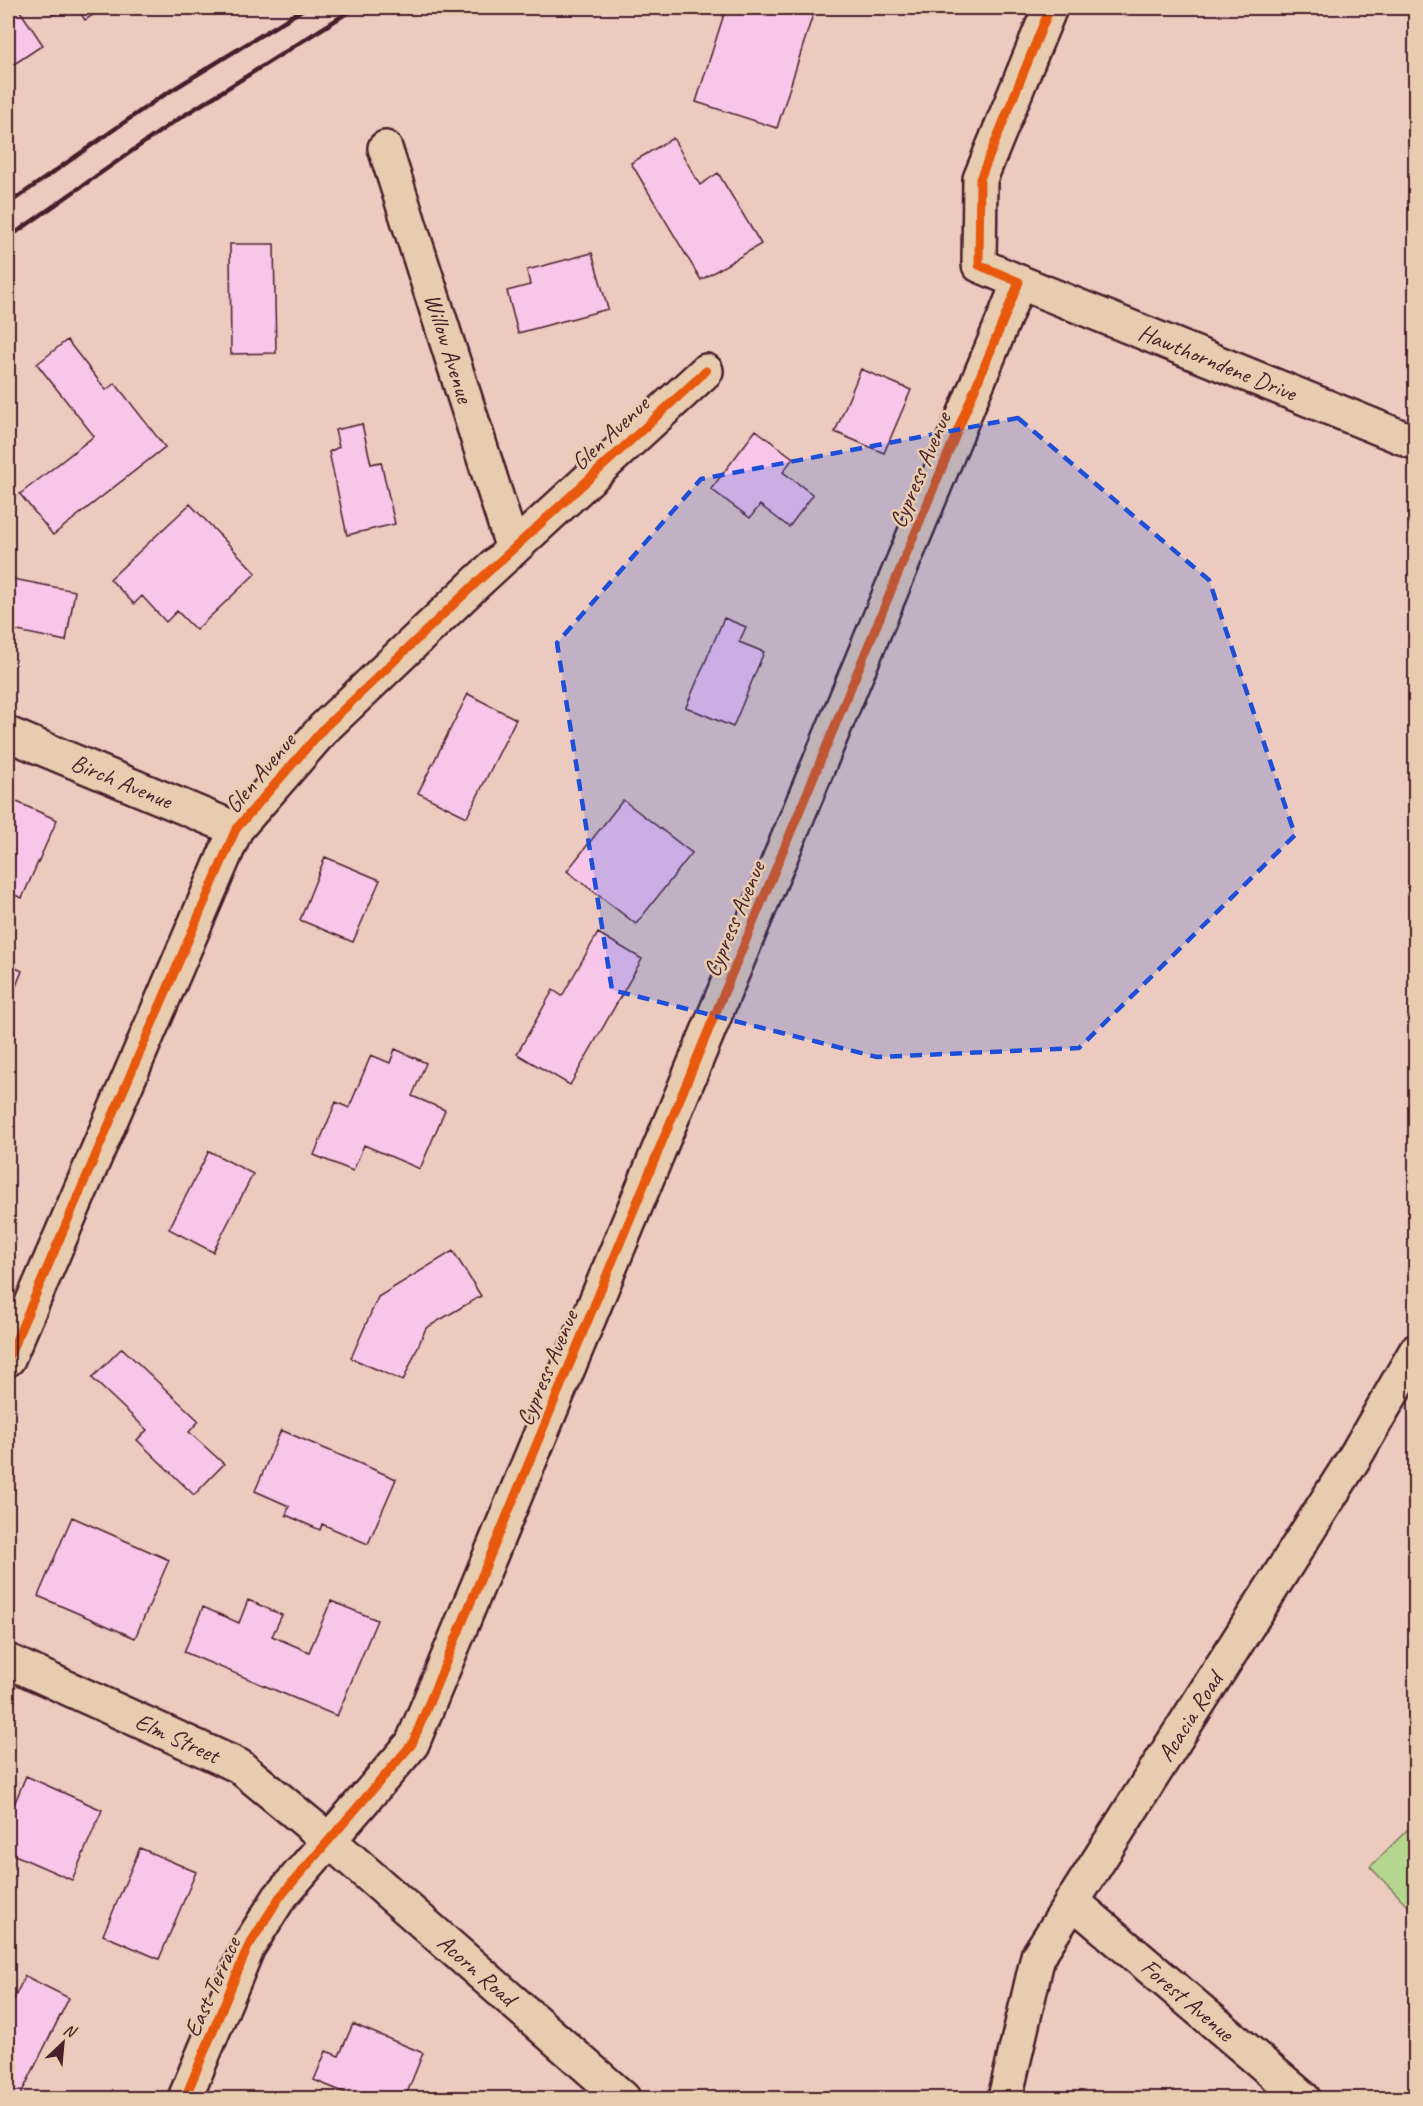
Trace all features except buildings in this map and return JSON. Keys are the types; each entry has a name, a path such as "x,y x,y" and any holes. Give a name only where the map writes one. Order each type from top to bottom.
{"street":[{"path":"1019,282 979,265 980,179 1050,8"},
{"name":"Willow Avenue","path":"385,148 513,549"},
{"name":"Hawthorndene Drive","path":"1019,282 1416,443"},
{"name":"Cypress Avenue","path":"330,1841 412,1744 1019,282"},
{"name":"Glen Avenue","path":"8,1359 237,829 324,728 706,371"},
{"name":"Birch Avenue","path":"8,734 237,829"},
{"name":"Acacia Road","path":"1005,2098 1038,1956 1356,1455 1416,1351"},
{"name":"Elm Street","path":"8,1661 239,1766 330,1841"},
{"name":"East Terrace","path":"185,2098 248,1947 279,1898 330,1841"},
{"name":"Acorn Road","path":"330,1841 622,2098"},
{"name":"Forest Avenue","path":"1072,1901 1303,2098"}],"highlighted area":[{"path":"1018,418 1209,580 1295,835 1079,1048 877,1057 612,990 557,643 701,479"}],"green space":[{"path":"1415,1822 1415,1913 1370,1867"}],"railway":[{"path":"8,204 156,100 305,8"},
{"path":"8,238 172,123 355,8"}],"cycle path":[{"path":"185,2098 248,1947 279,1898 412,1744 1006,314 1019,282 979,265 980,179 1050,8"},
{"path":"8,1359 236,829 324,728 475,584 706,371"}]}
